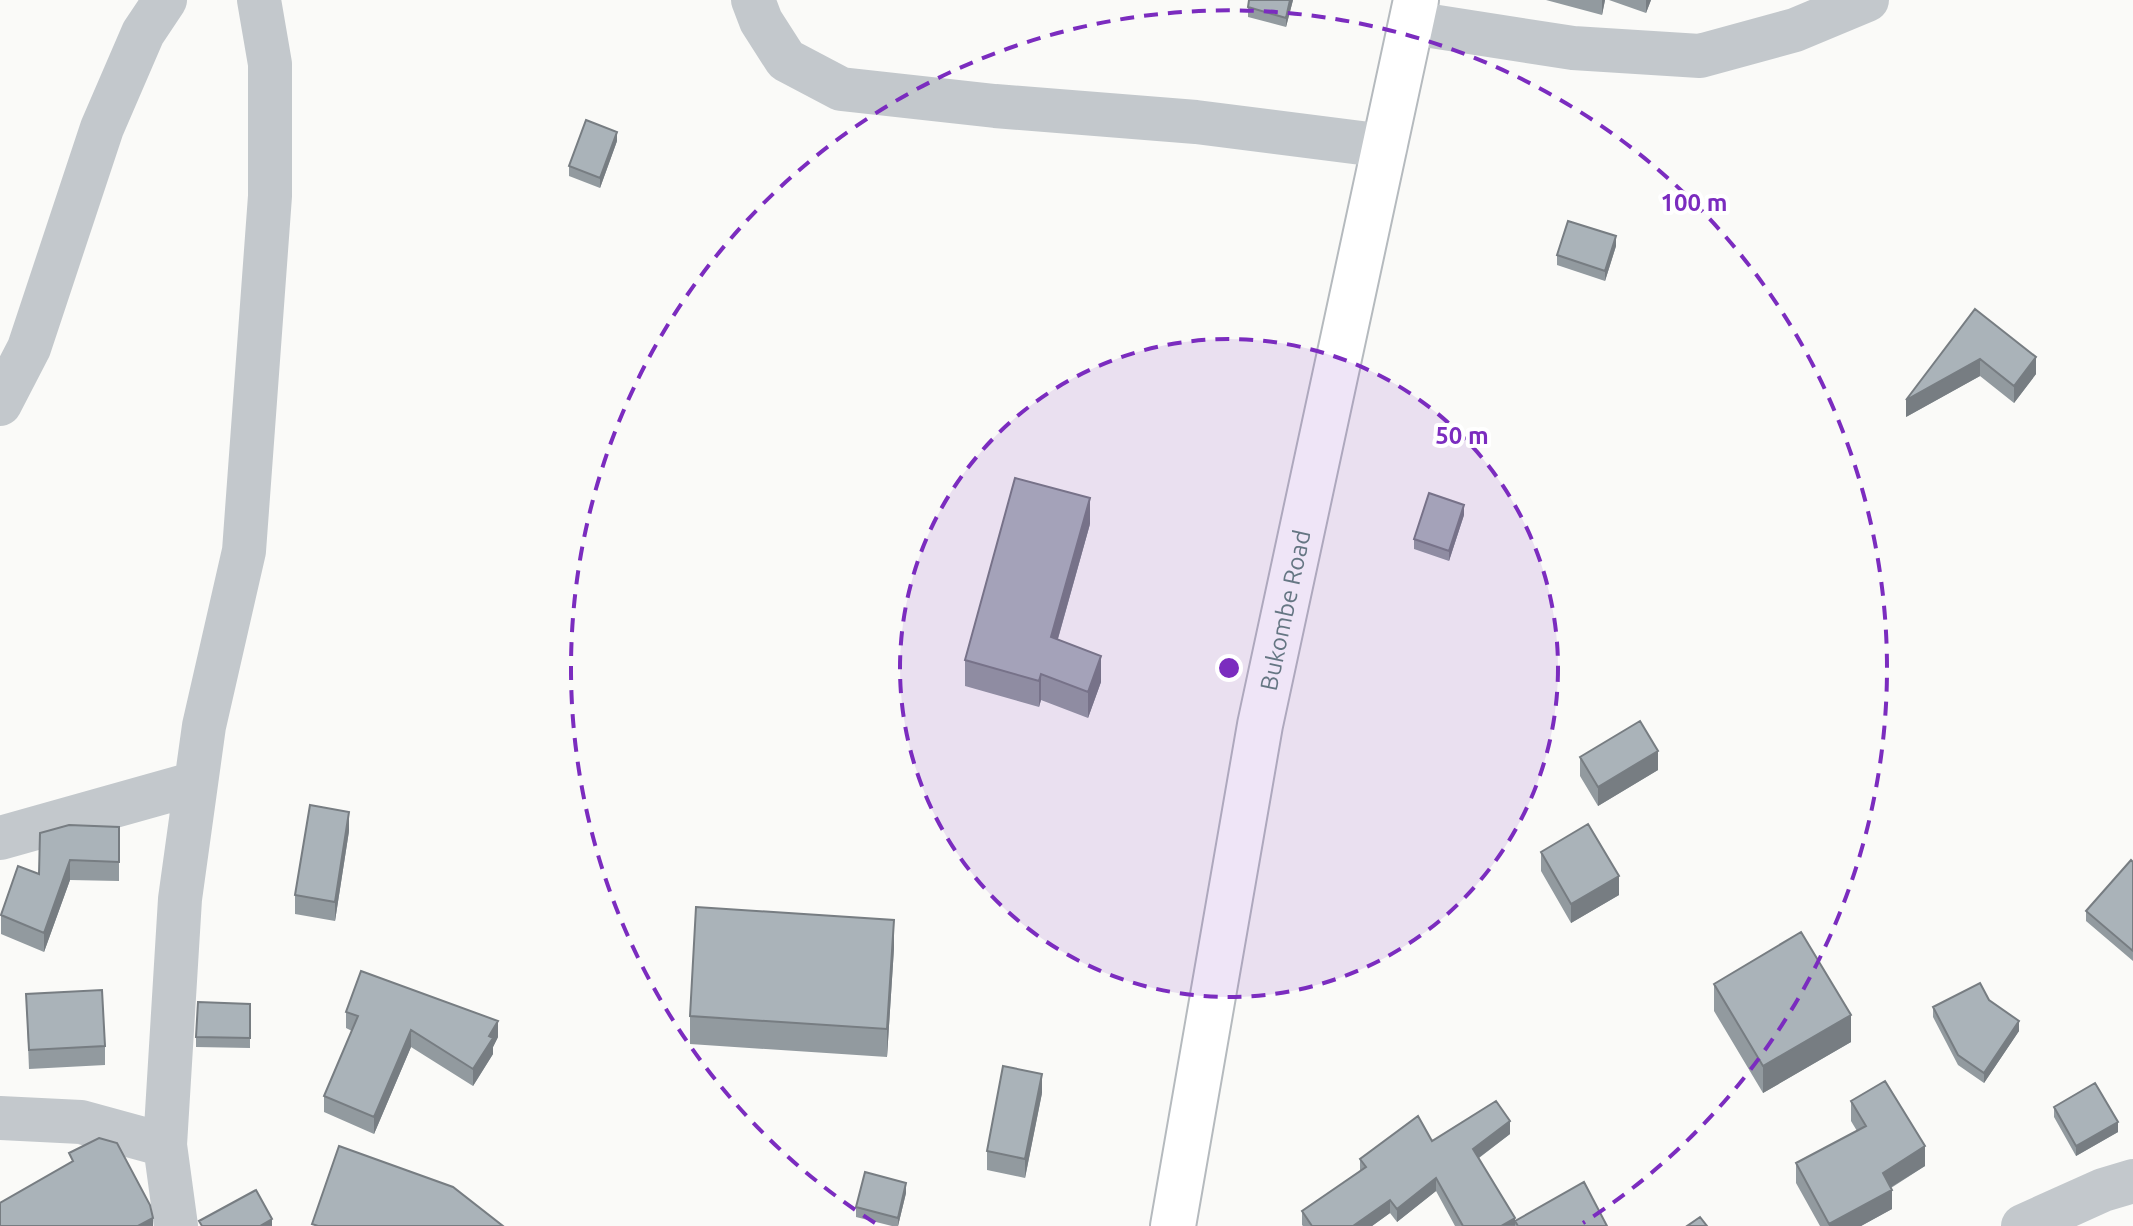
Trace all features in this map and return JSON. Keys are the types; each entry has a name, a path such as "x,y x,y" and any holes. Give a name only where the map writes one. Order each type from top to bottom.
{"main road":[{"name":"Bukombe Road","path":"1173,1226 1260,725 1414,12"}],"street":[{"path":"0,404 29,348 102,128 143,33 165,0"},
{"path":"176,1226 165,1145 180,899 204,726 244,551 270,196 270,64 259,0"},
{"path":"753,0 761,21 786,60 841,89 995,106 1196,122 1385,146"},
{"path":"1414,12 1573,48 1700,56 1795,30 1867,0"},
{"path":"0,838 196,783"},
{"path":"0,1118 81,1122 165,1145"},
{"path":"2023,1226 2103,1190 2133,1181"}],"building":[{"path":"1249,0 1290,0 1286,18 1248,7"},
{"path":"586,120 617,132 600,178 569,166"},
{"path":"1568,221 1616,236 1605,271 1557,255"},
{"path":"1975,309 2036,357 2014,386 1980,359 1906,400"},
{"path":"1015,478 1090,498 1051,637 1101,656 1088,692 1041,674 1039,681 965,660"},
{"path":"1429,493 1464,505 1449,551 1414,539"},
{"path":"1640,721 1658,751 1598,787 1580,757"},
{"path":"310,805 349,812 335,902 295,895"},
{"path":"1588,824 1619,876 1571,904 1541,852"},
{"path":"69,825 119,827 119,862 70,860 44,933 1,915 18,866 39,874 40,833"},
{"path":"2131,860 2133,862 2133,951 2086,911"},
{"path":"696,907 894,920 887,1029 690,1016"},
{"path":"1801,932 1851,1015 1763,1066 1714,984"},
{"path":"361,971 498,1021 489,1036 493,1038 473,1069 411,1030 374,1117 324,1096 358,1016 346,1012"},
{"path":"1980,983 1989,1000 2019,1021 1984,1073 1958,1055 1933,1007"},
{"path":"102,990 105,1046 29,1050 26,994"},
{"path":"198,1002 250,1004 250,1038 196,1037"},
{"path":"1003,1066 1042,1074 1025,1159 987,1151"},
{"path":"1885,1081 1925,1146 1883,1173 1892,1190 1829,1224 1796,1163 1866,1126 1851,1101"},
{"path":"2095,1083 2118,1122 2076,1146 2054,1107"},
{"path":"1496,1101 1510,1121 1473,1149 1515,1218 1501,1226 1463,1226 1436,1178 1397,1209 1390,1200 1353,1226 1312,1226 1302,1211 1366,1167 1360,1159 1418,1116 1432,1141"},
{"path":"99,1138 117,1143 150,1205 153,1218 138,1226 0,1226 0,1203 73,1161 69,1153"},
{"path":"339,1146 453,1187 503,1226 312,1224"},
{"path":"865,1172 906,1183 898,1218 856,1207"},
{"path":"1584,1182 1607,1226 1518,1226 1515,1221"},
{"path":"256,1190 272,1219 260,1226 202,1226 199,1221"},
{"path":"1700,1217 1707,1226 1687,1226"}]}
